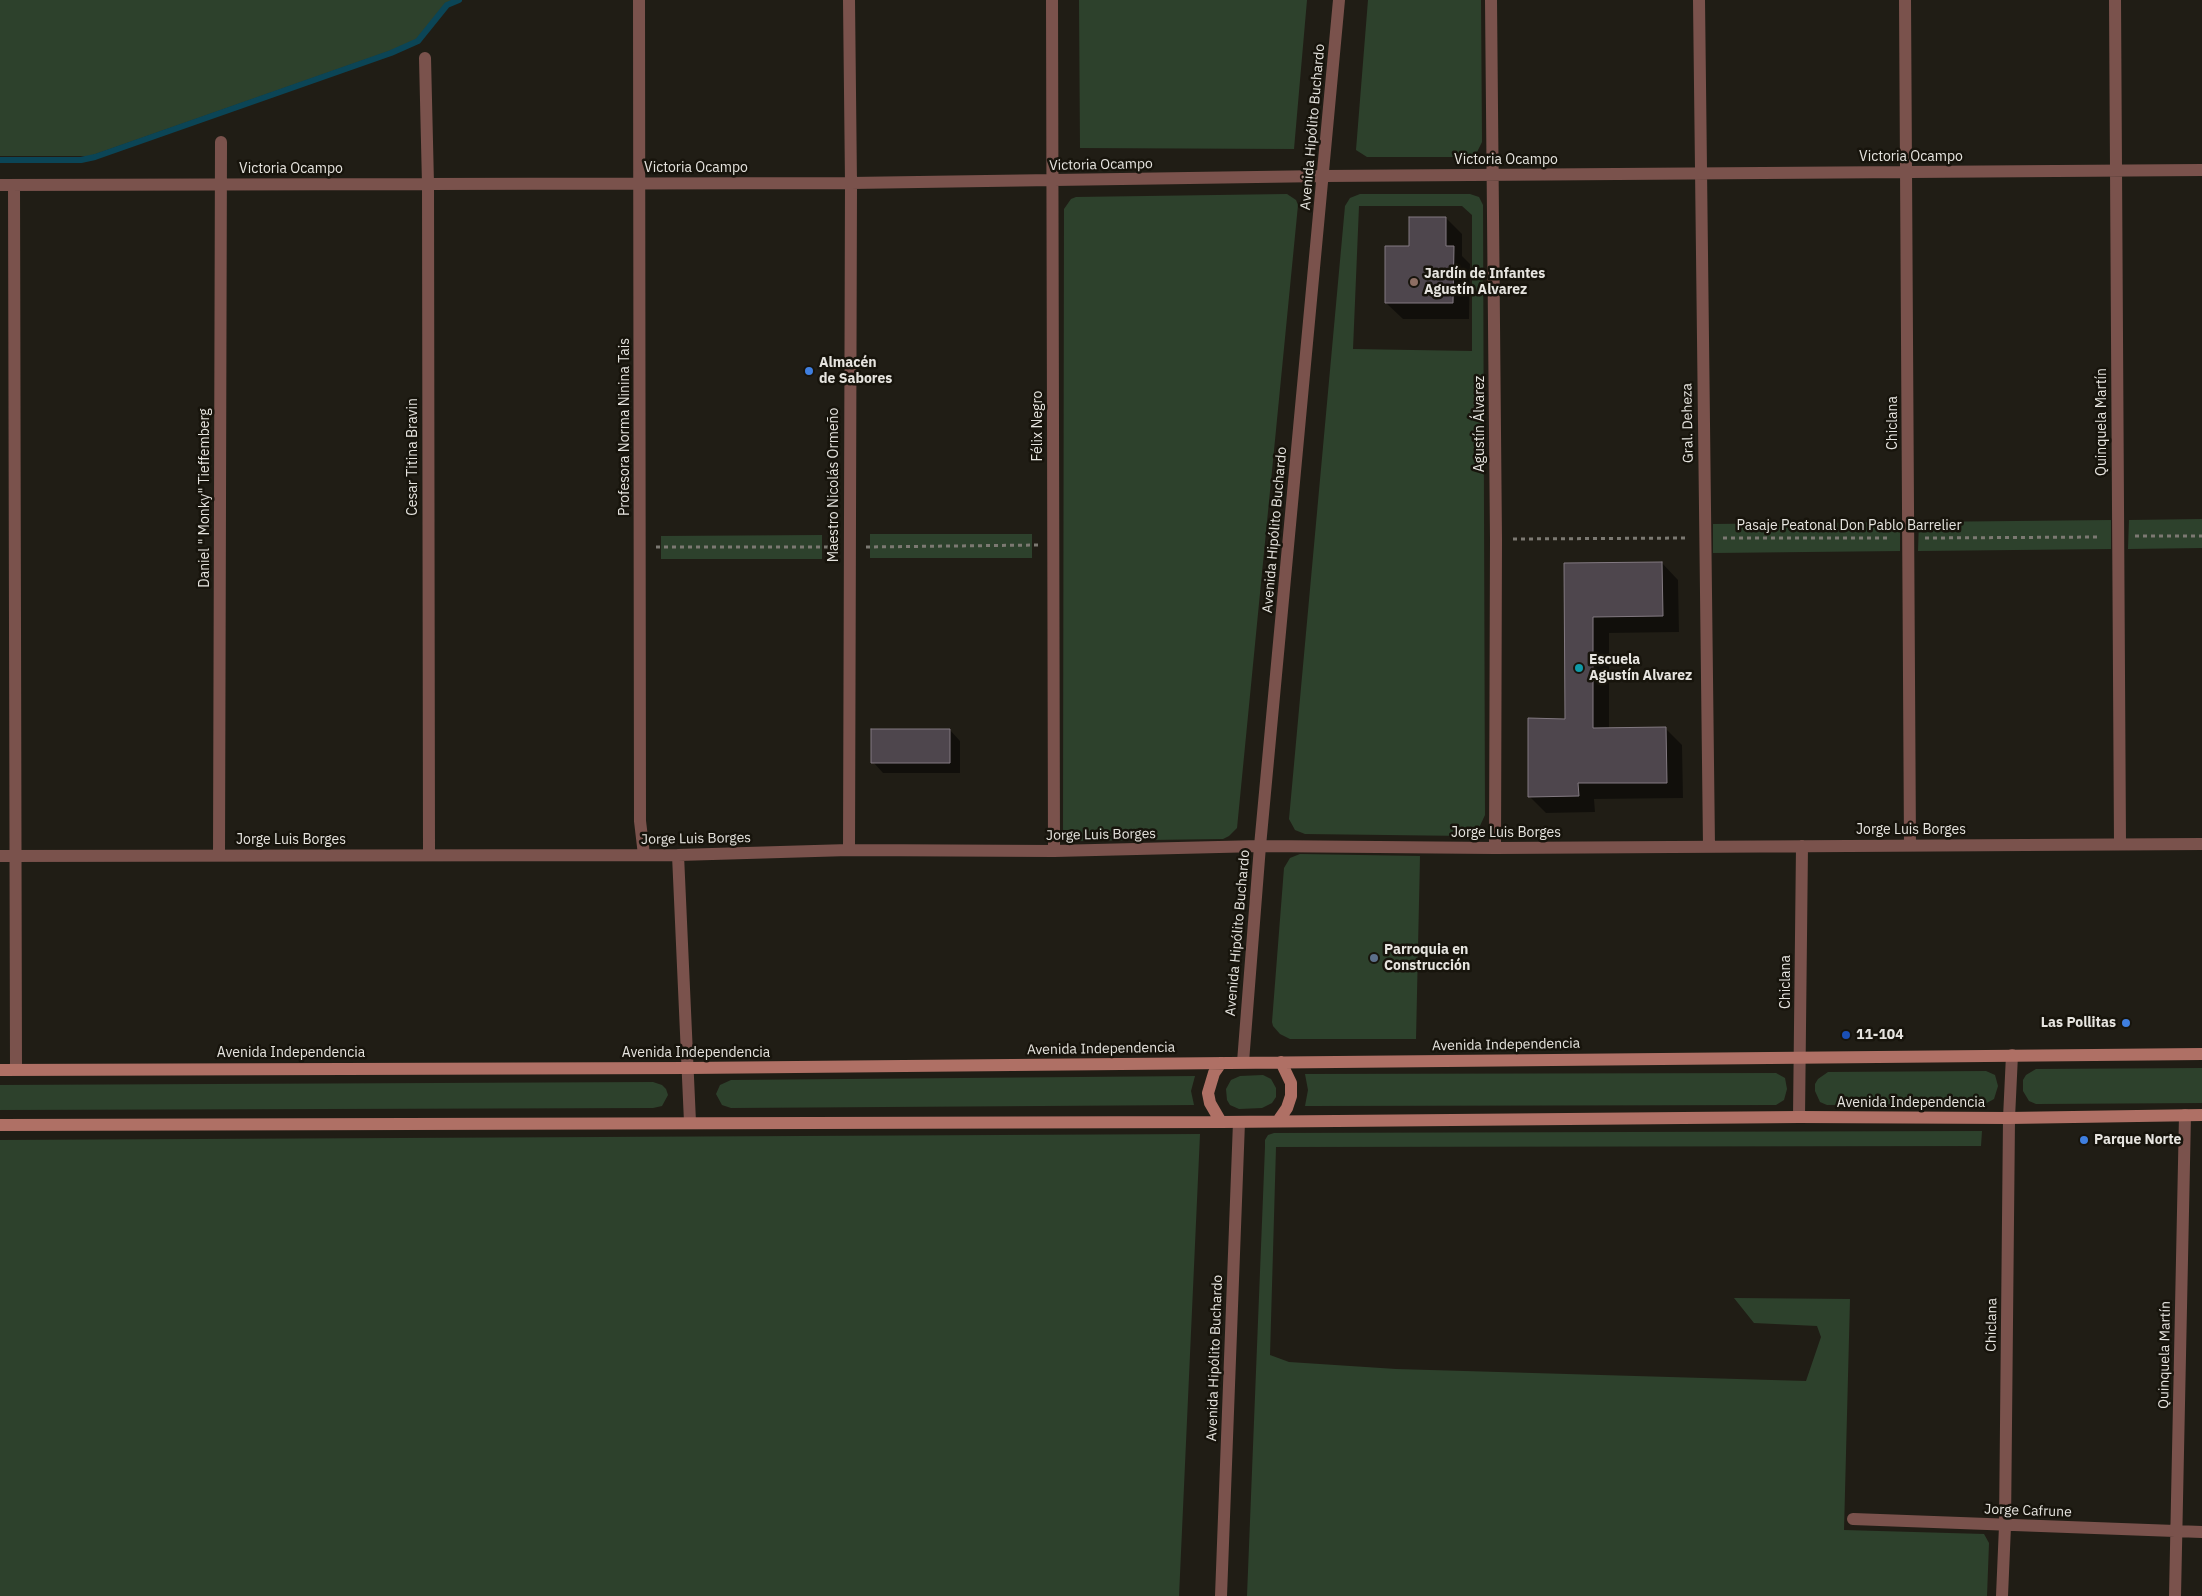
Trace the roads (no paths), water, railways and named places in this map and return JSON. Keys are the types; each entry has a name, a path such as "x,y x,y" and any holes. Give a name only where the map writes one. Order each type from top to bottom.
{"main road":[{"name":"Avenida Independencia","path":"0,1070 688,1068 2202,1054"},
{"path":"1278,1121 1288,1108 1291,1096 1291,1083 1281,1062"},
{"path":"1221,1063 1214,1072 1208,1092 1212,1108 1221,1122"},
{"name":"Avenida Independencia","path":"0,1126 690,1122 1239,1122 1799,1117 2009,1118 2202,1115"}],"street":[{"name":"Profesora Norma Ninina Tais","path":"639,0 640,821 644,855"},
{"name":"Maestro Nicolás Ormeño","path":"849,0 851,183 850,850"},
{"name":"Félix Negro","path":"1052,0 1054,851"},
{"name":"Avenida Hipólito Buchardo","path":"1243,1062 1260,846 1339,0"},
{"name":"Agustín Álvarez","path":"1491,0 1496,539 1495,848"},
{"name":"Gral. Deheza","path":"1699,0 1709,846"},
{"name":"Chiclana","path":"1905,0 1910,845"},
{"name":"Quinquela Martín","path":"2115,0 2120,844"},
{"name":"Cesar Titina Bravin","path":"425,58 428,184 429,855"},
{"name":"Daniel \" Monky\" Tieffemberg","path":"219,855 221,142"},
{"name":"Victoria Ocampo","path":"0,185 851,183 1324,176 2202,170"},
{"path":"14,185 16,1070"},
{"name":"Jorge Luis Borges","path":"0,856 644,855 850,850 1054,851 1260,846 1495,848 2202,844"},
{"name":"Chiclana","path":"1799,1117 1802,846"},
{"path":"678,854 690,1122"},
{"name":"Chiclana","path":"2002,1596 2005,1526 2009,1118 2012,1055"},
{"name":"Quinquela Martín","path":"2175,1596 2185,1115"},
{"name":"Avenida Hipólito Buchardo","path":"1221,1596 1239,1122"},
{"name":"Jorge Cafrune","path":"1853,1519 2202,1532"}],"waterway":[{"path":"0,160 81,160 95,157 391,53 418,41 447,5 459,0"}],"place":[{"name":"Jardín de Infantes Agustín Alvarez","path":"1414,282"},
{"name":"Almacén de Sabores","path":"809,371"},
{"name":"Escuela Agustín Alvarez","path":"1579,668"},
{"name":"Parroquia en Construcción","path":"1374,958"},
{"name":"Las Pollitas","path":"2126,1023"},
{"name":"11-104","path":"1846,1035"},
{"name":"Parque Norte","path":"2084,1140"}]}
